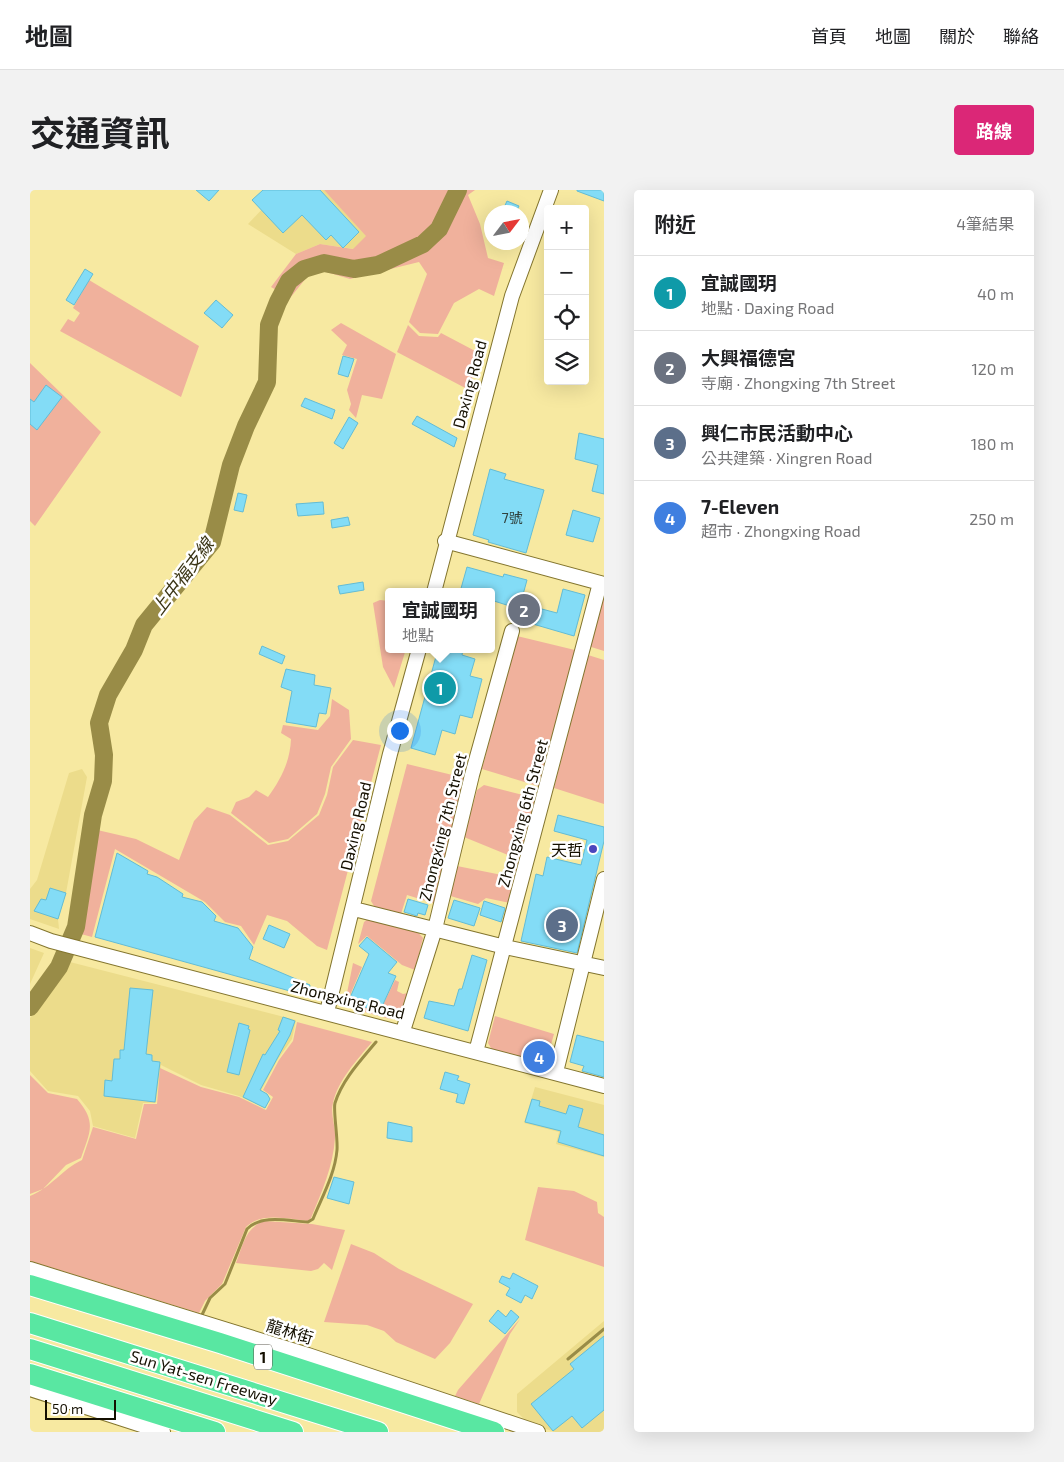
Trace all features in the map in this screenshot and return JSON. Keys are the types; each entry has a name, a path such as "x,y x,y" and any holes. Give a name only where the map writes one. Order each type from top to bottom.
{"highway":[{"name":"1","path":"30,1285 220,1343 494,1432"},
{"name":"Sun Yat-sen Freeway","path":"30,1323 378,1432"},
{"name":"Sun Yat-sen Freeway","path":"30,1349 293,1432"},
{"path":"30,1374 215,1432"}],"street":[{"name":"Daxing Road","path":"435,588 512,296 550,190"},
{"path":"446,542 602,583"},
{"name":"Zhongxing 6th Street","path":"476,1052 602,583"},
{"name":"Zhongxing 7th Street","path":"403,1031 435,930 472,775 512,631"},
{"name":"Daxing Road","path":"327,1012 354,909 390,754 418,653"},
{"path":"556,1072 604,879"},
{"path":"354,909 505,948 604,968"},
{"name":"Zhongxing Road","path":"30,933 51,941 327,1012 389,1030 403,1031 604,1086"},
{"name":"龍林街","path":"30,1269 308,1355 538,1432"},
{"path":"30,1389 163,1432"}],"shaded area":[{"path":"280,190 324,190 367,236 354,249 320,244 296,254 248,224"},
{"path":"324,190 475,190 468,195 480,224 484,250 486,250 488,258 504,263 494,296 479,289 454,303 438,334 420,333 409,322 427,274 419,262 350,279 323,271 307,277 290,298 271,287 296,254 320,244 353,249 366,236"},
{"path":"89,280 199,346 181,397 60,331 68,319 74,322 80,313 73,308"},
{"path":"341,323 396,354 382,399 362,395 356,418 349,410 351,404 347,390 357,359 342,355 347,345 331,330"},
{"path":"408,325 419,336 438,337 441,333 479,353 469,390 397,352"},
{"path":"30,363 101,432 35,526 30,521"},
{"path":"604,590 604,651 588,646"},
{"path":"380,600 385,601 385,653 405,653 394,688 383,667 373,603"},
{"path":"517,636 579,651 541,787 482,769"},
{"path":"588,655 604,660 604,804 554,788"},
{"path":"332,699 349,710 351,739 331,767 325,794 317,814 288,839 269,843 231,813 236,802 249,797 256,790 268,797 277,784 287,763 291,739 281,733 283,725 318,730 330,716"},
{"path":"353,740 381,745 327,950 317,946 287,921 267,915 254,945 241,926 225,922 205,902 115,849 92,937 81,934 84,927 93,829 136,839 179,860 194,821 207,807 230,815 268,845 288,841 319,815 327,795 333,767"},
{"path":"407,764 469,779 436,904 407,895 400,917 377,911 371,901"},
{"path":"82,769 87,777 66,893 58,919 59,929 30,919 30,889 37,880 69,773"},
{"path":"484,785 531,797 537,806 510,903 486,898 478,904 447,895 457,866 502,875 508,855 464,837 477,790"},
{"path":"372,916 416,930 423,938 415,970 402,965 367,936 358,944 364,922"},
{"path":"30,948 44,953 30,984"},
{"path":"66,961 296,1020 292,1039 278,1059 261,1091 270,1099 265,1108 239,1096 201,1085 161,1065 156,1103 143,1103 135,1138 93,1126 90,1111 78,1096 48,1091 30,1071 30,1018 39,1008"},
{"path":"353,963 362,967 348,1000 379,1013 395,980 399,982 397,991 403,994 408,993 403,1013 390,1019 354,1009 348,1004 346,998"},
{"path":"495,1016 554,1034 547,1058 539,1064 494,1053 488,1043"},
{"path":"297,1022 372,1042 349,1071 335,1095 332,1107 335,1134 332,1159 323,1188 308,1221 267,1218 252,1222 246,1227 222,1284 205,1301 199,1313 30,1261 30,1196 82,1160 93,1127 136,1139 144,1104 157,1104 160,1068 201,1087 239,1097 266,1110 273,1097 263,1090 279,1060 293,1041"},
{"path":"30,1075 48,1093 77,1099 87,1114 90,1127 81,1158 66,1165 43,1189 30,1194"},
{"path":"535,1087 604,1105 604,1157 556,1144 559,1132 524,1123"},
{"path":"538,1187 574,1191 597,1202 598,1213 604,1217 604,1267 525,1240"},
{"path":"264,1221 312,1224 345,1230 332,1270 324,1263 318,1269 311,1271 236,1263 249,1233"},
{"path":"351,1244 374,1253 399,1269 473,1304 450,1343 435,1359 396,1342 384,1331 367,1325 324,1322"},
{"path":"520,1319 510,1334 479,1404 455,1396 458,1390"},
{"path":"604,1321 604,1432 555,1432 528,1423 517,1412 517,1394"}],"building":[{"path":"196,190 219,190 209,201"},
{"path":"263,190 320,190 359,232 343,248 331,235 326,240 302,215 283,233 252,200"},
{"path":"604,190 604,201 577,191"},
{"path":"507,201 517,205 505,205"},
{"path":"85,269 93,274 74,305 66,300"},
{"path":"216,300 233,315 222,328 204,313"},
{"path":"343,356 354,359 348,377 338,374"},
{"path":"46,385 62,397 37,430 30,424 30,399 34,402"},
{"path":"305,398 335,410 332,419 301,406"},
{"path":"417,416 457,438 454,447 412,424"},
{"path":"349,417 358,423 343,449 334,443"},
{"path":"579,433 604,439 604,494 592,491 598,465 575,459"},
{"path":"490,469 506,474 504,479 544,490 526,553 488,542 489,540 473,535"},
{"path":"238,493 247,495 243,512 234,510"},
{"path":"323,502 324,514 298,516 296,504"},
{"path":"573,510 600,518 593,542 566,535"},
{"path":"348,517 350,525 332,528 331,520"},
{"path":"467,567 503,577 504,574 527,580 519,609 495,601 495,588 461,588"},
{"path":"363,582 364,590 340,594 338,586"},
{"path":"563,589 585,595 574,636 526,622 527,616 520,614 523,604 557,613"},
{"path":"262,646 285,656 282,664 259,654"},
{"path":"437,653 462,653 462,655 475,659 470,676 482,679 472,718 460,715 455,734 442,730 435,755 411,748"},
{"path":"286,669 315,675 314,685 331,688 326,714 319,713 316,727 286,722 292,691 281,687"},
{"path":"558,815 604,827 604,841 577,953 521,941 536,874 543,876 547,857 581,865 587,840 554,831"},
{"path":"117,853 148,871 147,874 157,877 183,894 182,897 202,902 216,916 214,921 238,928 253,947 249,959 310,985 308,996 95,937"},
{"path":"50,888 66,893 58,919 34,911 41,899 46,900"},
{"path":"408,899 428,905 425,915 418,913 417,916 404,912"},
{"path":"454,900 480,908 474,926 448,918"},
{"path":"484,901 505,908 501,922 480,915"},
{"path":"269,925 290,934 284,948 263,939"},
{"path":"367,937 397,962 388,973 396,976 379,1013 349,1000 369,954 359,946"},
{"path":"472,955 487,960 468,1031 424,1018 429,1001 454,1006 459,989 462,989"},
{"path":"130,988 153,990 146,1054 152,1055 152,1061 160,1062 155,1102 104,1096 105,1080 112,1081 114,1059 120,1059 120,1050 124,1050"},
{"path":"283,1017 295,1021 290,1035 260,1090 267,1094 270,1099 265,1108 243,1097 263,1054 265,1055 280,1031 278,1030"},
{"path":"239,1023 249,1026 248,1029 250,1030 239,1075 227,1072"},
{"path":"577,1035 604,1042 604,1077 582,1071 584,1066 570,1062"},
{"path":"445,1072 459,1076 457,1080 470,1084 464,1104 456,1102 458,1094 440,1089"},
{"path":"532,1099 540,1101 539,1106 566,1114 569,1105 583,1109 578,1127 604,1135 604,1156 558,1142 561,1131 525,1122"},
{"path":"388,1122 412,1127 412,1142 387,1138"},
{"path":"334,1177 354,1182 349,1204 327,1198"},
{"path":"513,1273 538,1286 532,1299 525,1295 521,1303 506,1295 510,1288 499,1282 502,1276 510,1279"},
{"path":"498,1310 506,1317 511,1310 519,1317 505,1334 489,1321"},
{"path":"604,1336 604,1410 582,1428 572,1416 553,1431 531,1404 574,1369 570,1364"}],"waterway":[{"name":"上中福支線","path":"30,1007 59,967 76,927 93,815 103,781 104,755 99,723 108,695 134,650 144,625 212,542 231,465 246,426 267,382 269,325 289,281 304,269 324,263 354,269 378,265 423,244 439,229 458,190"},
{"path":"201,1317 210,1298 225,1284 247,1229 260,1221 308,1222 313,1219 328,1185 336,1159 335,1103 347,1078 376,1042"},
{"path":"568,1359 604,1329"}],"place":[{"name":"大興福德宮","path":"524,610"},
{"name":"宜誠國玥","path":"440,688"},
{"name":"天哲","path":"593,849"},
{"name":"興仁市民活動中心","path":"562,925"},
{"name":"7-Eleven","path":"539,1057"}]}
